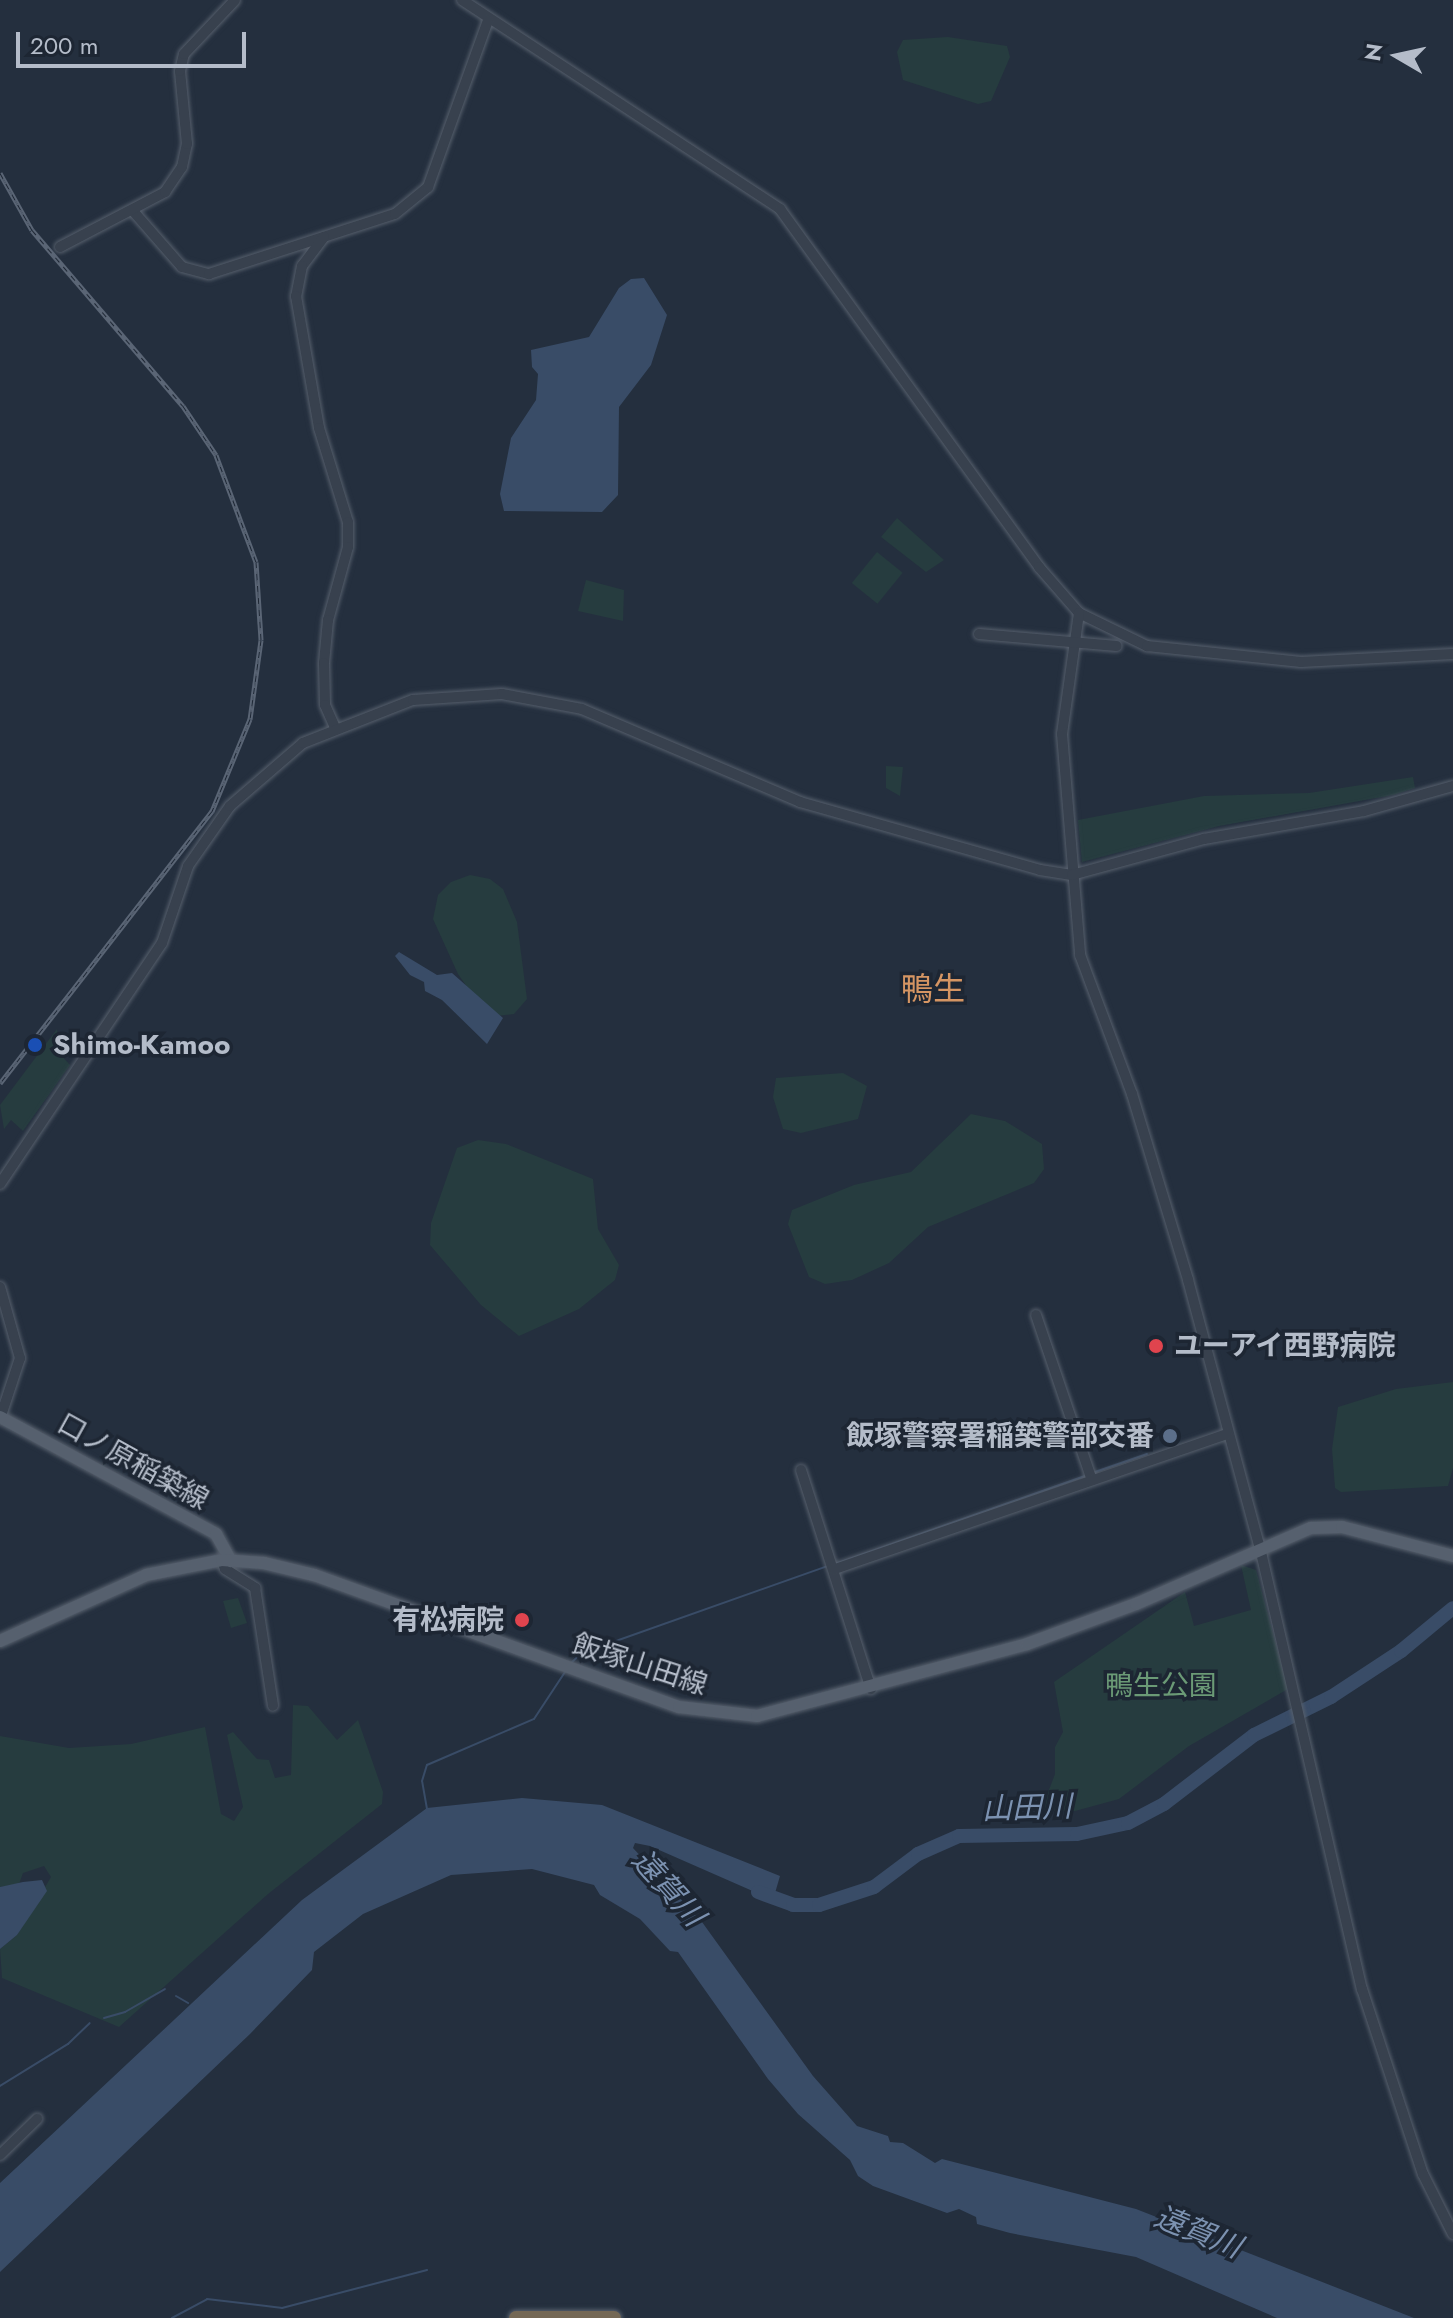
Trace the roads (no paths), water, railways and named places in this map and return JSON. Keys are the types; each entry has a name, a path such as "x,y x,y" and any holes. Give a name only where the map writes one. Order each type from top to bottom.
{"highway":[{"path":"516,2318 614,2318"}],"main road":[{"name":"口ノ原稲築線","path":"0,1418 216,1534 227,1561"},
{"name":"飯塚山田線","path":"0,1641 108,1588 170,1569 227,1561 314,1575 679,1707 757,1716 871,1689 1077,1626 1260,1548 1326,1525 1453,1556"}],"street":[{"path":"60,247 165,192 182,167 187,144 180,71 184,54 235,0"},
{"path":"462,0 488,20 780,209 1039,567 1079,613 1147,646 1301,662 1453,654"},
{"path":"133,211 193,273 241,265 395,214 428,187 488,20"},
{"path":"326,235 302,266 296,296 318,423 348,522 348,547 328,620 324,663 325,705 335,727"},
{"path":"1079,613 1062,734 1076,933 1086,978 1132,1094 1260,1548 1362,1989 1423,2174 1453,2234"},
{"path":"979,634 1116,646"},
{"path":"0,1184 162,943 201,842 260,775 335,727 413,700 454,694 544,699 615,722 800,802 1040,870 1072,875 1204,839 1364,811 1451,790"},
{"path":"0,1287 20,1358 0,1418"},
{"path":"1036,1315 1092,1480"},
{"path":"835,1569 1227,1434"},
{"path":"801,1470 871,1689"},
{"path":"227,1561 225,1569 255,1588 273,1706"},
{"path":"0,2155 37,2119"}],"water":[{"path":"644,278 667,315 651,365 619,407 618,495 602,512 504,511 500,494 511,438 536,400 538,374 532,367 531,350 589,337 619,288 631,279"},
{"path":"399,952 437,975 452,973 503,1018 487,1044 442,1000 425,991 424,982 410,975 395,956"},
{"name":"遠賀川","path":"522,1798 602,1805 780,1876 773,1900 650,1846 635,1843 633,1848 702,1922 813,2076 857,2126 888,2136 890,2142 903,2143 935,2163 942,2159 1136,2209 1414,2318 1277,2318 1136,2257 1010,2233 977,2224 976,2217 959,2209 947,2213 873,2186 858,2176 850,2160 798,2114 768,2079 678,1952 670,1951 640,1919 600,1895 594,1885 532,1869 451,1875 363,1914 314,1952 312,1970 250,2034 0,2272 0,2183 302,1900 427,1808"},
{"path":"42,1880 47,1891 17,1935 0,1949 0,1887"}],"waterway":[{"path":"1095,1472 1147,1454"},
{"path":"835,1564 1085,1476"},
{"path":"570,1664 582,1653 828,1566"},
{"name":"山田川","path":"758,1892 793,1905 819,1905 874,1887 918,1854 959,1836 1077,1834 1128,1823 1164,1804 1254,1735 1331,1697 1401,1651 1453,1608"},
{"path":"427,1809 422,1781 427,1765 534,1719 565,1672"},
{"path":"104,2018 125,2012 165,1989"},
{"path":"176,1996 188,2003"},
{"path":"0,2086 68,2044 90,2023"},
{"path":"172,2318 207,2299 282,2308 427,2270"}],"railway":[{"path":"0,173 32,230 183,406 216,455 256,562 261,640 250,719 212,811 0,1083"}],"place":[{"name":"Shimo-Kamoo","path":"35,1045"},
{"name":"ユーアイ西野病院","path":"1156,1346"},
{"name":"飯塚警察署稲築警部交番","path":"1170,1436"},
{"name":"有松病院","path":"522,1620"}],"district":[{"name":"鴨生","path":"933,989"}],"park label":[{"name":"鴨生公園","path":"1161,1686"}]}
